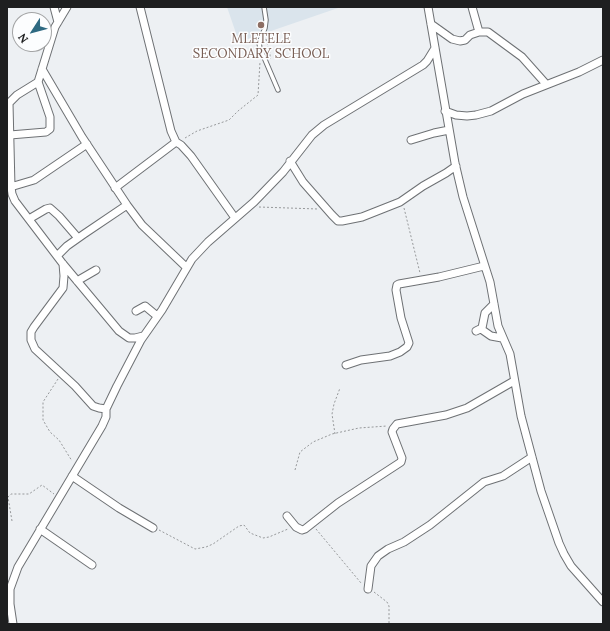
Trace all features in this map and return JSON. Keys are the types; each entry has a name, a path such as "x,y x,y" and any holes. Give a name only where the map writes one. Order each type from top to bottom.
{"street":[{"path":"54,7 58,22"},
{"path":"10,135 46,132 50,129 50,117 38,82 58,22 67,7"},
{"path":"140,7 171,131 177,142 191,156 235,218"},
{"path":"428,7 445,111 456,166 494,304 498,326 510,354 521,416 541,491 558,543 571,566 603,602"},
{"path":"472,7 478,32"},
{"path":"431,24 452,39 460,41 465,40 470,35 478,32 488,32 530,65 546,84"},
{"path":"14,624 10,604 10,589 18,567 104,421 106,417 106,409 116,386 143,336 157,316 186,267 208,242 269,187 312,135 324,125 423,65 435,48"},
{"path":"445,111 456,115 476,115 491,111 523,94 579,72 603,60"},
{"path":"42,69 87,144 127,205 142,225 186,267"},
{"path":"38,82 9,100 9,188 15,201 63,264 119,331 129,338 143,336"},
{"path":"412,140 449,130"},
{"path":"115,188 177,142"},
{"path":"9,188 34,180 87,144"},
{"path":"290,161 303,182 338,221 374,212 403,200 456,166"},
{"path":"57,256 78,238 127,205"},
{"path":"29,219 50,208 60,216 78,238"},
{"path":"63,264 64,276 62,288 31,332 31,340 35,349 93,406 106,409"},
{"path":"346,365 361,360 390,356 407,347 408,343 396,290 397,285 484,266"},
{"path":"77,281 96,270"},
{"path":"494,304 485,313 479,330 492,336 502,338"},
{"path":"136,311 145,306 157,316"},
{"path":"287,516 296,527 302,530 313,524 338,503 401,462 402,458 392,432 394,426 400,422 446,414 467,408 514,381"},
{"path":"368,588 371,566 378,556 388,549 404,542 423,529 484,482 503,476 532,456"},
{"path":"72,476 119,508 153,528"},
{"path":"40,529 92,566"}],"lane":[{"path":"264,7 266,20 259,40 261,51 278,90"}],"path":[{"path":"263,31 270,53 268,66"},
{"path":"177,142 197,131 230,120 238,111 258,95 261,51"},
{"path":"403,200 420,273 418,281"},
{"path":"249,206 328,210"},
{"path":"62,374 43,402 43,420 50,432 59,440 77,468"},
{"path":"335,434 332,414 340,388"},
{"path":"295,470 300,452 313,442 335,434 365,428 394,426"},
{"path":"12,521 8,498 11,494 29,494 42,485 59,499"},
{"path":"313,524 358,580 387,602 389,624"},
{"path":"153,528 190,547 200,549 213,544 239,526 244,525 250,533 263,538 296,527"}],"shaded area":[{"name":"MLETELE SECONDARY SCHOOL","path":"227,7 338,7 338,8 239,42"}],"place":[{"name":"MLETELE SECONDARY SCHOOL","path":"261,25"}]}
